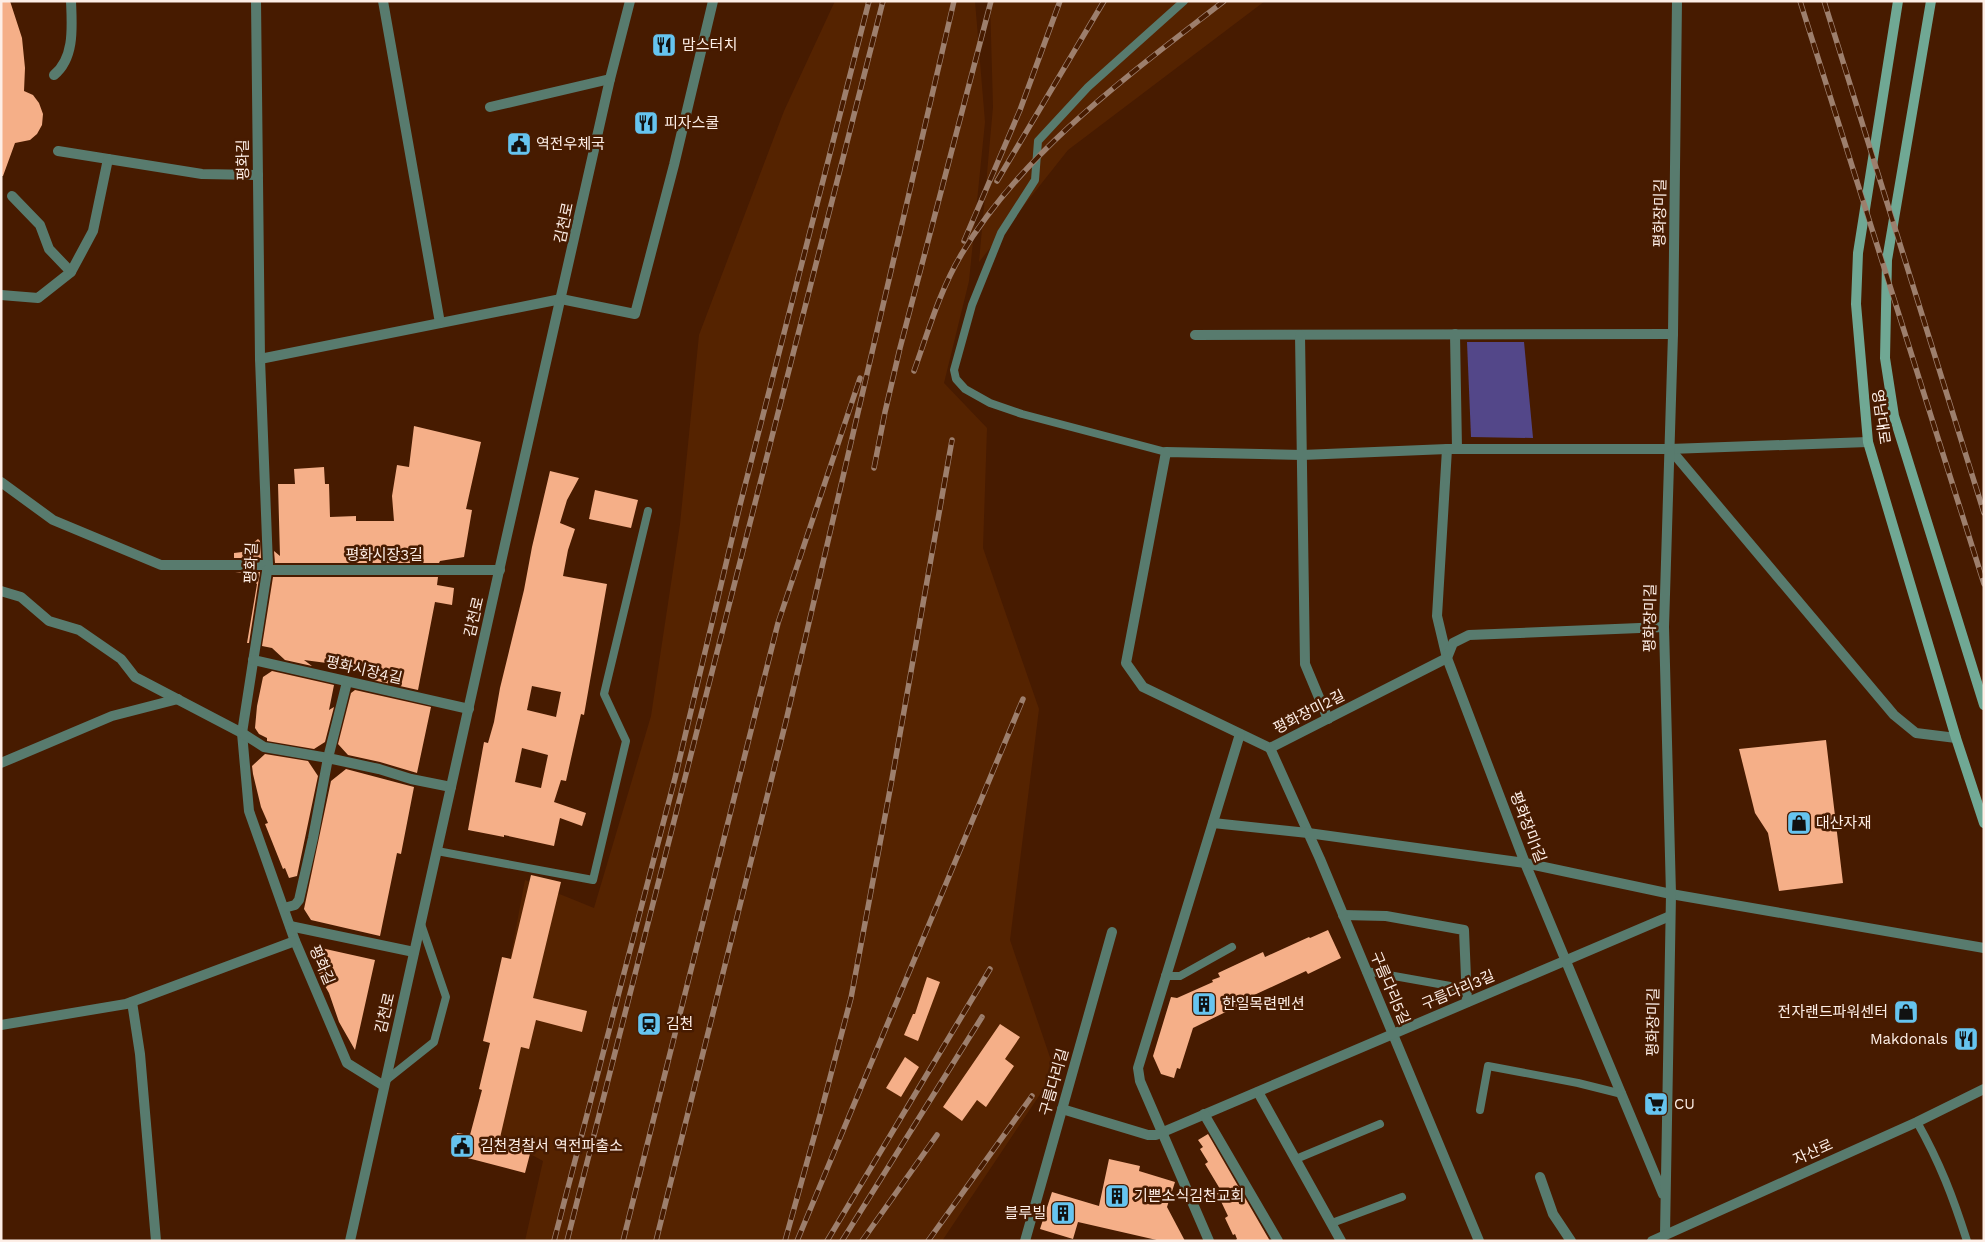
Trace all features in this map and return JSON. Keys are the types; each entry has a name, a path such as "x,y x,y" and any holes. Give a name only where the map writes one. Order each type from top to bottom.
{"main road":[{"name":"영남대로","path":"1898,1 1858,253 1856,304 1868,442 1956,738 1984,823"},
{"name":"영남대로","path":"1931,1 1887,260 1885,358 1894,416 1984,704"}],"street":[{"path":"54,75 62,69 72,36 71,1"},
{"name":"평화길","path":"256,1 260,359 268,568 242,733 249,811 295,941 347,1063 385,1083"},
{"path":"383,1 440,324"},
{"name":"김천로","path":"350,1241 610,78 630,1"},
{"path":"260,359 561,300 635,314 674,165 713,1"},
{"name":"평화장미길","path":"1666,1238 1670,894 1664,627 1674,334 1677,1"},
{"path":"490,108 610,78"},
{"path":"58,151 202,174 258,174"},
{"path":"1,295 38,298 71,272 93,231 108,160"},
{"path":"12,196 40,225 49,249 71,272"},
{"path":"1300,334 1305,664 1328,719"},
{"name":"평화장미1길","path":"1455,334 1452,449 1438,616 1447,658 1525,863 1666,1199"},
{"path":"1195,335 1674,334"},
{"path":"1166,452 1302,455 1452,449 1670,449 1868,442"},
{"path":"1670,449 1894,715 1916,733 1956,738"},
{"name":"평화장미2길","path":"1166,452 1126,663 1143,687 1270,748 1447,658 1453,643 1469,635 1664,627"},
{"name":"평화시장3길","path":"1,482 53,520 161,565 500,570"},
{"path":"1,591 21,597 49,621 79,630 121,659 135,677 242,733 264,747 328,758 451,787"},
{"name":"평화시장4길","path":"254,660 469,710"},
{"path":"284,908 295,905 299,900 328,758 347,682"},
{"path":"1,763 112,716 178,699"},
{"path":"1209,1241 1140,1081 1138,1068 1240,734"},
{"name":"구름다리5길","path":"1270,748 1343,915 1479,1241"},
{"path":"1213,823 1308,833 1525,863 1670,894 1984,948"},
{"path":"1343,915 1386,916 1464,930 1467,1002"},
{"name":"구름다리3길","path":"1062,1109 1148,1135 1156,1135 1670,916"},
{"path":"290,926 414,952"},
{"name":"구름다리길","path":"1025,1241 1112,932"},
{"path":"1,1024 132,1002 295,941"},
{"path":"132,1002 140,1054 156,1241"},
{"name":"자산로","path":"1652,1241 1666,1238 1984,1089"},
{"path":"1258,1092 1341,1241"},
{"path":"1204,1114 1278,1241"},
{"path":"1540,1177 1554,1214 1571,1241"}],"lane":[{"path":"1166,452 990,403 965,389 956,379 954,370 972,305 1001,233 1035,180 1038,141 1094,82 1184,1"},
{"path":"437,851 593,880 626,741 604,694 648,511"},
{"path":"385,1083 434,1042 446,997 421,924"},
{"path":"1165,976 1180,976 1232,947"},
{"path":"1366,971 1467,989"},
{"path":"1480,1110 1488,1066 1622,1094"},
{"path":"1917,1122 1937,1159 1968,1241"},
{"path":"1296,1159 1380,1124"},
{"path":"1332,1223 1402,1196"}],"shaded area":[{"path":"835,1 975,1 985,122 969,281 944,383 987,428 983,548 1039,709 1010,940 1055,1072 942,1241 525,1241 543,1161 479,1126 525,880 594,908 651,716 680,524 699,335 784,111"},
{"path":"990,1 1265,1 1068,150 979,262 993,107"},
{"path":"1467,342 1524,342 1533,438 1471,437"}],"building":[{"path":"1,1 10,1 22,38 25,68 24,91 33,95 39,103 43,114 42,125 37,134 30,140 15,143 3,176 1,176"},
{"path":"414,426 481,442 466,509 472,510 464,557 440,561 439,563 275,563 274,551 280,556 278,484 295,484 294,469 324,467 325,484 329,484 330,517 356,516 356,521 394,521 392,496 397,465 409,467"},
{"path":"550,471 579,478 567,500 560,523 575,529 568,550 563,576 607,584 584,715 581,714 566,781 561,780 554,802 586,813 582,826 560,818 554,846 504,835 504,837 468,830 484,742 488,743 494,722","holes":["532,686 561,692 556,717 527,710","522,748 548,755 541,788 515,782"]},
{"path":"595,490 638,500 631,528 589,519"},
{"path":"258,539 260,541 261,558 234,558 234,553 242,552"},
{"path":"235,572 260,572 249,643 247,643 257,584 246,573"},
{"path":"273,577 438,577 437,585 454,588 452,605 435,602 418,690 368,679 380,670 304,660 312,666 285,660 272,648 262,646"},
{"path":"272,671 334,685 329,710 334,707 325,742 314,749 267,741 267,738 259,734 255,728 257,706 263,677"},
{"path":"355,690 431,707 417,773 348,755 338,744 351,693"},
{"name":"대산자재","path":"1826,740 1843,883 1779,891 1768,833 1755,813 1739,749"},
{"path":"265,754 308,761 318,776 297,876 289,878 285,868 283,869 265,824 268,823 261,807 253,774 252,766"},
{"path":"346,769 414,787 401,854 397,853 380,936 311,920 304,909 331,781"},
{"path":"531,875 561,882 533,998 587,1011 582,1032 536,1020 529,1049 521,1047 499,1142 531,1150 525,1173 460,1156 461,1153 452,1151 457,1133 470,1135 482,1090 479,1089 490,1043 483,1041 502,957 511,959"},
{"name":"한일목련멘션","path":"1328,930 1341,958 1308,974 1306,971 1239,1002 1240,1005 1193,1028 1180,1069 1177,1068 1174,1078 1161,1074 1153,1056 1171,997 1177,998 1213,982 1212,980 1220,977 1218,973 1263,952 1265,957"},
{"path":"312,946 375,960 355,1050 339,1022 329,993 321,979 317,968 322,966"},
{"path":"927,977 940,982 918,1041 904,1035 913,1014 915,1014"},
{"path":"1000,1024 1020,1037 1005,1059 1014,1066 986,1107 977,1100 962,1121 943,1107"},
{"path":"905,1057 919,1067 901,1097 886,1088"},
{"path":"1208,1134 1270,1241 1235,1241 1237,1239 1225,1218 1228,1216 1216,1191 1220,1189 1205,1164 1208,1162 1200,1149 1203,1147 1198,1140"},
{"path":"1109,1159 1140,1166 1139,1171 1175,1182 1167,1207 1185,1241 1161,1241 1078,1222 1073,1239 1040,1229 1052,1192 1099,1206"}],"railway":[{"path":"554,1241 675,778 740,505 869,1"},
{"path":"567,1241 883,1"},
{"path":"656,1241 786,721 954,1"},
{"path":"874,468 900,348 991,1"},
{"path":"964,241 1020,110 1060,1"},
{"path":"997,181 1104,1"},
{"path":"914,371 935,312 954,268 986,217 1015,182 1080,116 1224,1"},
{"path":"1800,1 1984,584"},
{"path":"1824,1 1984,513"},
{"path":"623,1241 778,623 860,378"},
{"path":"785,1241 851,998 952,440"},
{"path":"797,1241 1023,699"},
{"path":"827,1241 990,969"},
{"path":"842,1241 982,1017"},
{"path":"928,1241 1032,1096"},
{"path":"862,1241 937,1135"}],"place":[{"name":"맘스터치","path":"664,45"},
{"name":"피자스쿨","path":"646,123"},
{"name":"역전우체국","path":"519,144"},
{"name":"대산자재","path":"1799,823"},
{"name":"한일목련멘션","path":"1204,1004"},
{"name":"전자랜드파워센터","path":"1906,1012"},
{"name":"김천","path":"649,1024"},
{"name":"Makdonals","path":"1966,1039"},
{"name":"CU","path":"1656,1104"},
{"name":"김천경찰서 역전파출소","path":"462,1146"},
{"name":"기쁜소식김천교회","path":"1117,1196"},
{"name":"블루빌","path":"1063,1213"}]}
